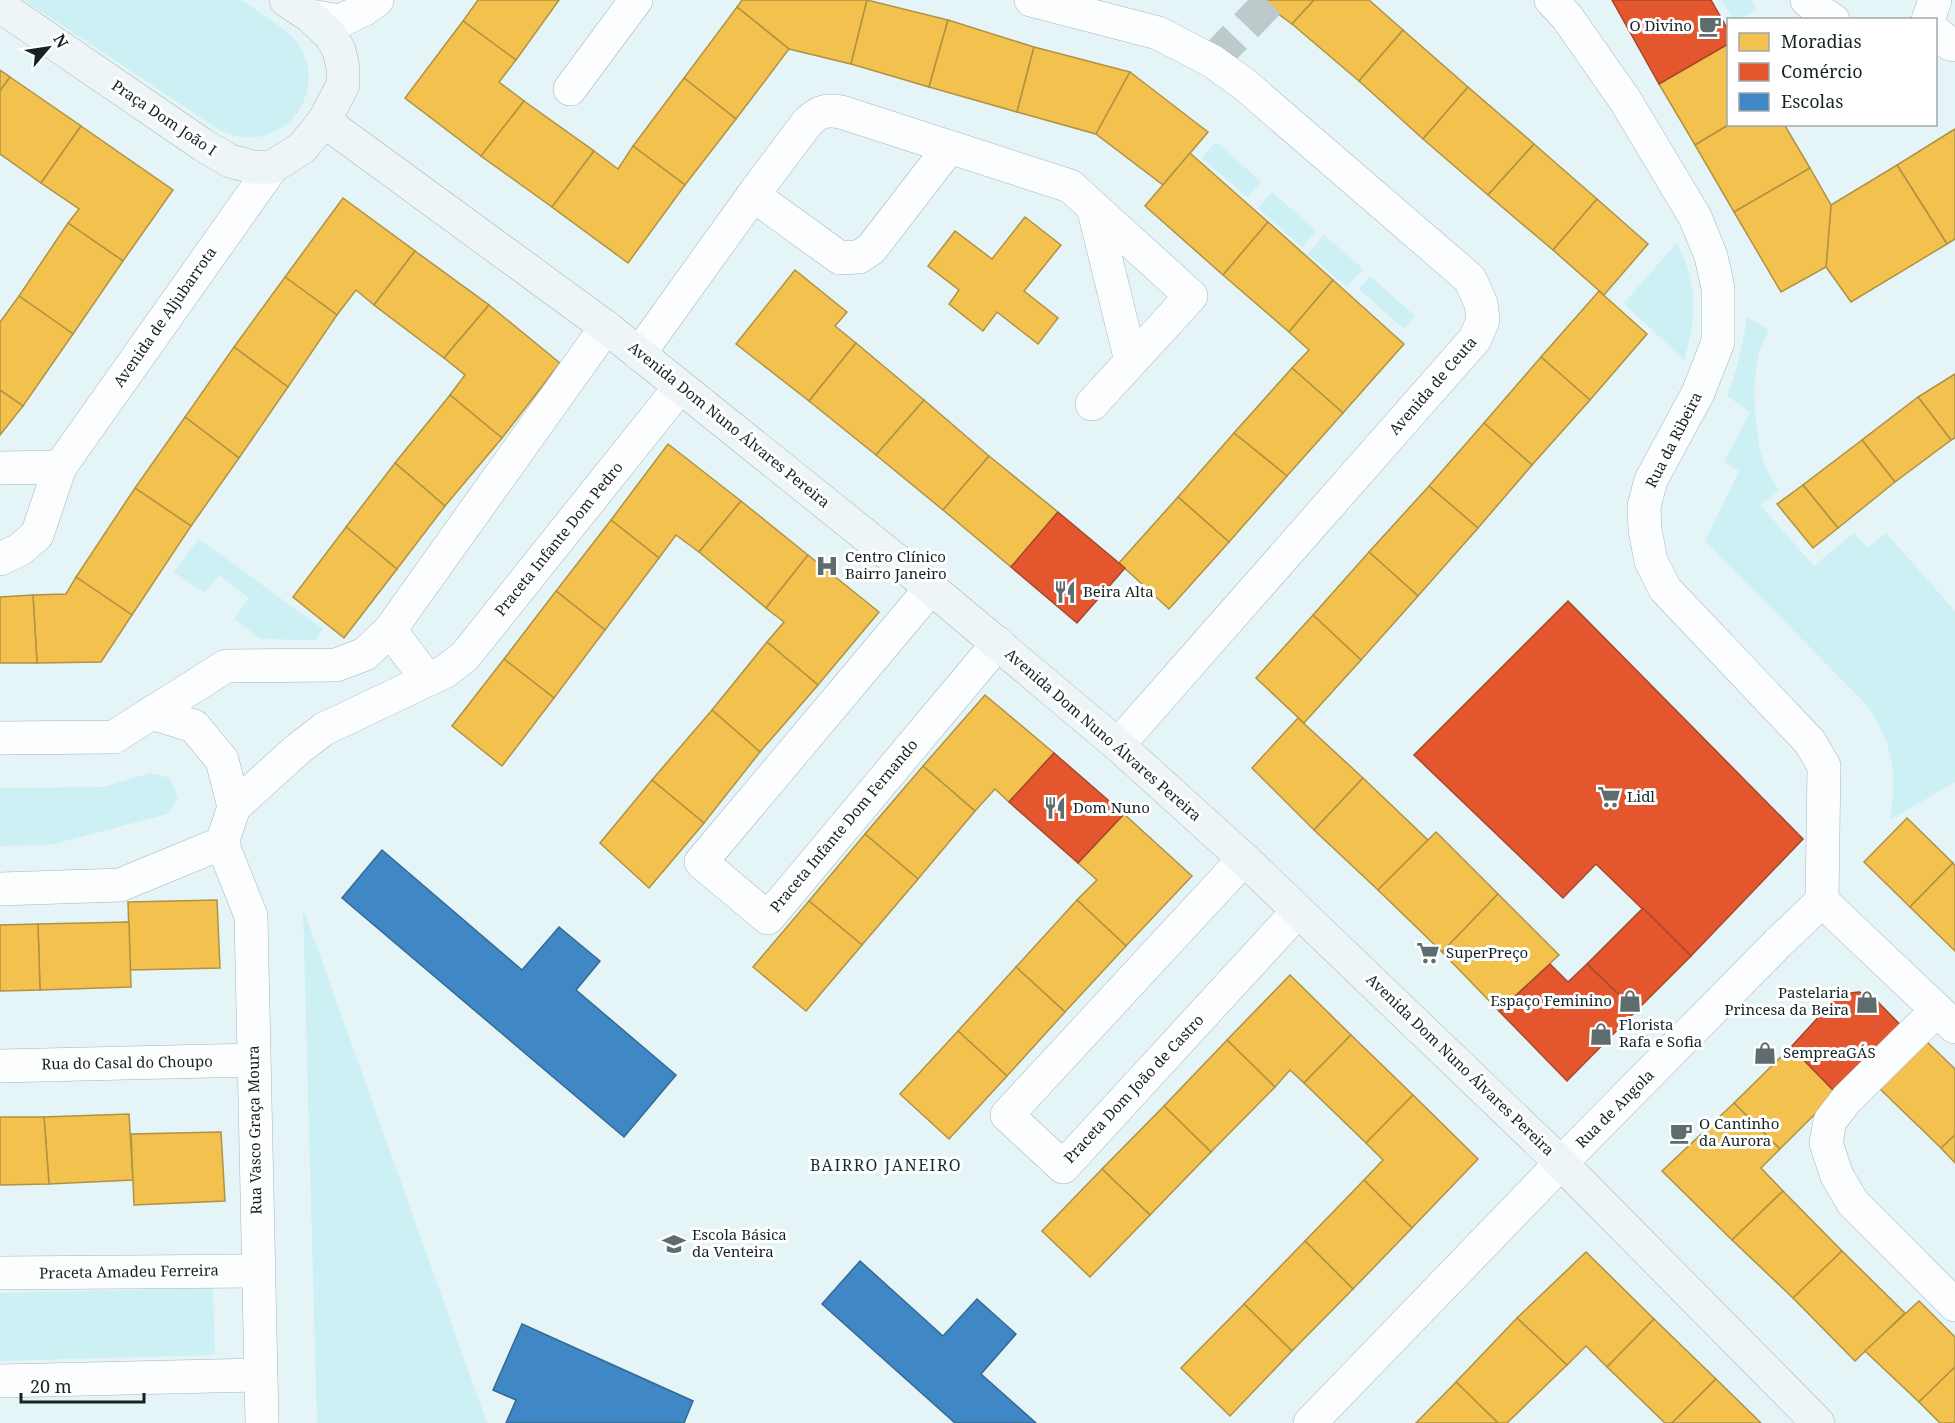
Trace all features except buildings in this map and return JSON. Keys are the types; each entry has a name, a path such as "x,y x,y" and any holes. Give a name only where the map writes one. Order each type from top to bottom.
{"street":[{"path":"298,8 340,21 363,10 376,0"},
{"path":"570,89 636,0"},
{"name":"Avenida de Ceuta","path":"1031,0 1158,33 1212,61 1244,84 1470,279 1481,304 1483,320 1475,339 1118,745"},
{"name":"Rua da Ribeira","path":"1551,0 1567,17 1625,100 1695,217 1711,256 1718,288 1718,342 1698,393 1651,480 1644,506 1645,530 1651,561 1665,590 1810,742 1824,766 1822,901"},
{"path":"1807,0 1830,18"},
{"path":"1929,18 1935,0"},
{"name":"Praça Dom João I","path":"0,6 203,145 230,161 253,167 272,167"},
{"path":"272,167 302,148 324,121 343,86 343,68 339,50 330,34 298,8"},
{"path":"1937,34 1955,45"},
{"path":"639,354 807,123 817,113 828,110 841,112 1070,186 1191,296 1092,404"},
{"name":"Avenida Dom Nuno Álvares Pereira","path":"324,121 606,327 931,588 1118,745 1244,860 1561,1163 1818,1423"},
{"path":"753,195 840,258 859,257 871,249 949,148"},
{"name":"Avenida de Aljubarrota","path":"0,559 20,550 37,535 60,467 272,167"},
{"path":"1093,207 1131,361"},
{"path":"0,738 114,737 226,666 336,666 365,654 390,630 606,327"},
{"name":"Praceta Infante Dom Pedro","path":"222,843 234,807 298,749 324,729 446,671 465,656 680,387"},
{"path":"0,468 60,467"},
{"name":"Praceta Infante Dom Fernando","path":"931,588 702,862 768,918 998,643"},
{"path":"390,630 427,679"},
{"path":"151,713 194,726 222,760 234,807"},
{"path":"0,889 120,885 222,843"},
{"name":"Rua Vasco Graça Moura","path":"222,843 250,916 262,1423"},
{"name":"Praceta Dom João de Castro","path":"1244,860 1007,1115 1063,1167 1298,911"},
{"path":"1822,901 1946,1018 1847,1099 1830,1121 1826,1143 1837,1176 1853,1203 1955,1305"},
{"name":"Rua de Angola","path":"1310,1423 1561,1163 1822,901"},
{"name":"Rua do Casal do Choupo","path":"0,1066 254,1060"},
{"name":"Praceta Amadeu Ferreira","path":"0,1273 257,1271"},
{"path":"0,1380 260,1375"}],"shaded area":[{"path":"24,0 239,0 284,30 300,47 306,61 307,90 295,116 285,126 272,133 248,137 221,131"},
{"path":"1721,0 1751,0 1757,10 1741,18 1732,18"},
{"path":"1216,142 1261,182 1247,197 1202,158"},
{"path":"1272,192 1316,231 1302,247 1258,208"},
{"path":"1324,235 1363,269 1347,287 1308,254"},
{"path":"1677,243 1689,273 1693,300 1691,329 1684,360 1624,303"},
{"path":"1370,276 1415,316 1404,329 1359,289"},
{"path":"1747,317 1769,330 1762,345 1755,374 1756,423 1765,466 1779,490 1760,505 1814,566 1854,533 1867,548 1886,533 1955,611 1955,782 1890,820 1893,787 1891,758 1882,731 1865,703 1705,541 1739,471 1724,462 1750,412 1727,396 1744,338"},
{"path":"199,539 323,629 315,640 261,639 234,619 249,598 219,575 204,593 174,572"},
{"path":"151,773 170,778 178,798 167,814 50,845 0,846 0,788 103,787"},
{"path":"303,908 487,1423 317,1423"},
{"path":"213,1288 215,1355 0,1361 0,1293"}],"tunnel":[{"path":"1212,61 1271,0"}],"place":[{"name":"O Divino","path":"1710,26"},
{"name":"Centro Clínico Bairro Janeiro","path":"827,566"},
{"name":"Beira Alta","path":"1065,592"},
{"name":"Lidl","path":"1609,797"},
{"name":"Dom Nuno","path":"1055,808"},
{"name":"SuperPreço","path":"1428,953"},
{"name":"Espaço Feminino","path":"1630,1001"},
{"name":"Pastelaria Princesa da Beira","path":"1867,1002"},
{"name":"Florista Rafa e Sofia","path":"1601,1034"},
{"name":"SempreaGÁS","path":"1765,1053"},
{"name":"O Cantinho da Aurora","path":"1681,1133"},
{"name":"Escola Básica da Venteira","path":"674,1244"}],"district":[{"name":"BAIRRO JANEIRO","path":"886,1165"}]}
